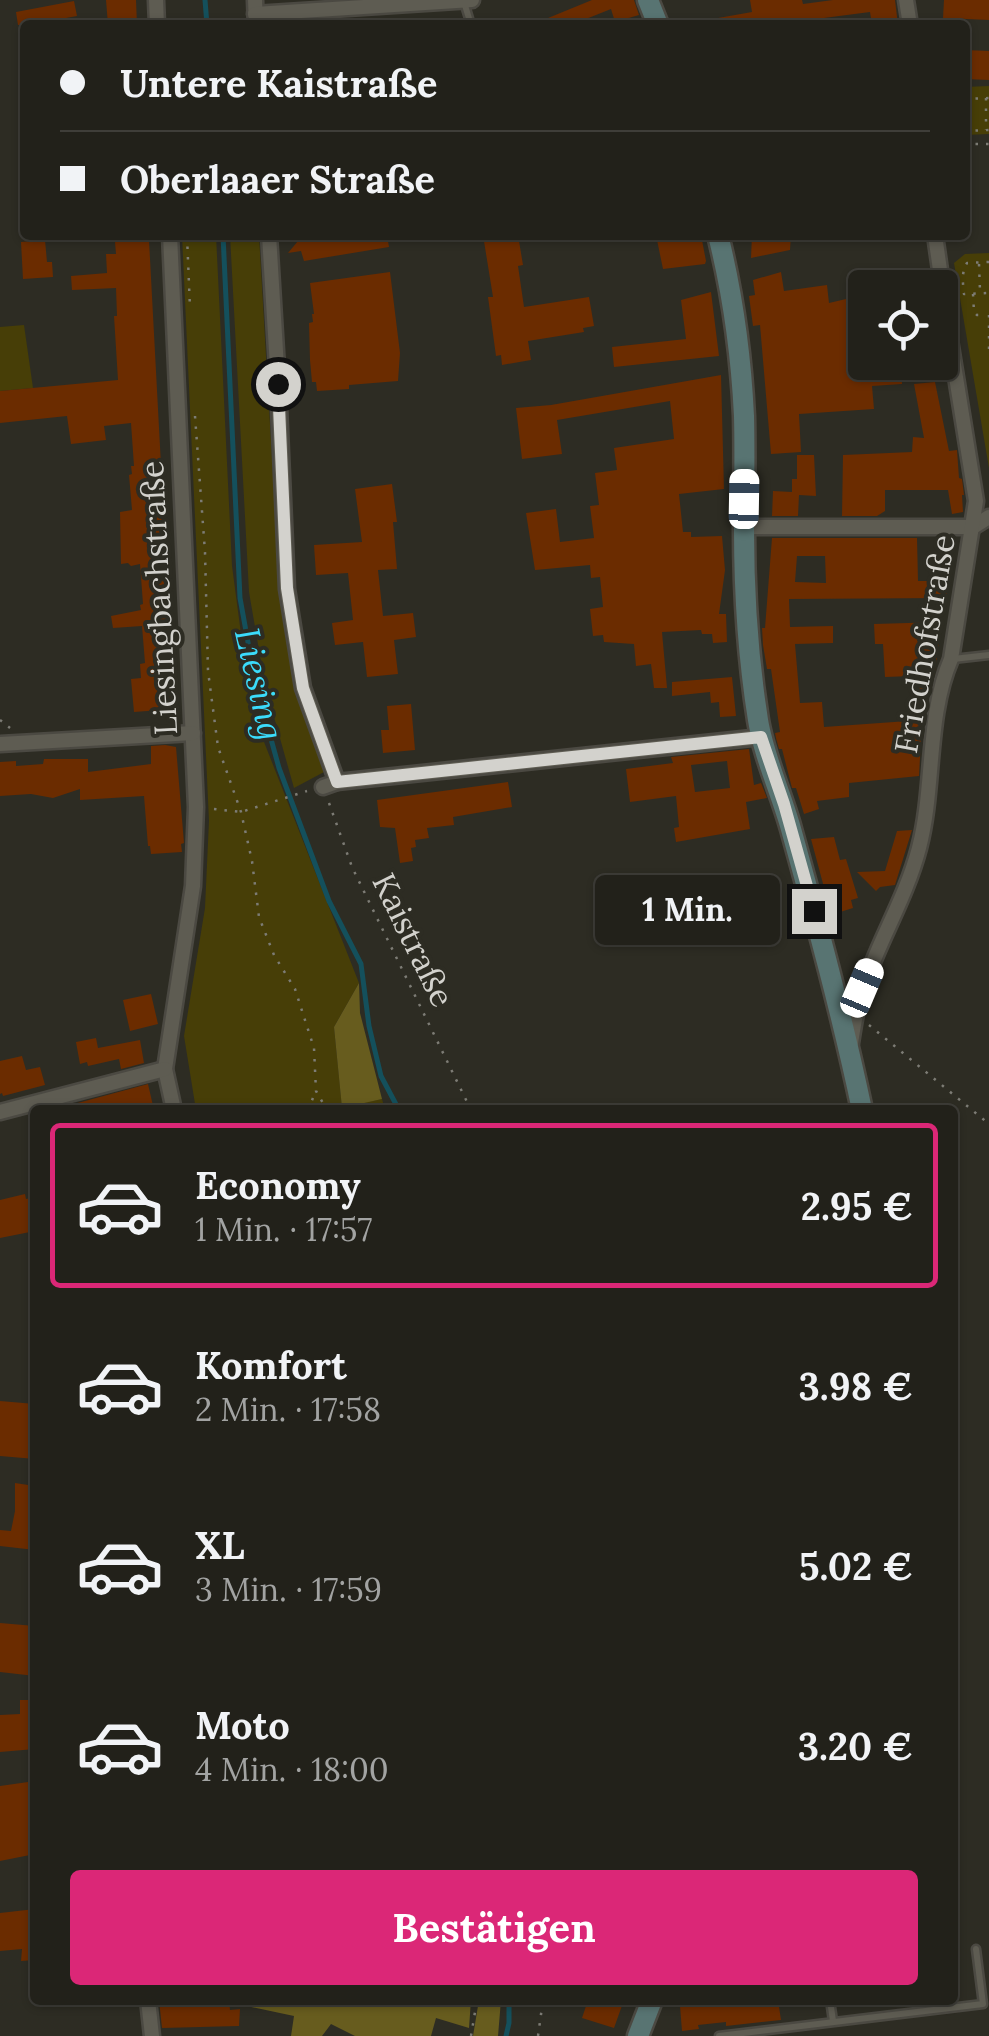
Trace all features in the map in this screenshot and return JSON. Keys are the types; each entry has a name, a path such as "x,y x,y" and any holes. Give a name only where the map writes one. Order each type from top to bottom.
{"main road":[{"path":"719,240 730,283"},
{"path":"728,240 744,411 747,640 761,737 784,804 833,982 861,1105"},
{"path":"638,2036 650,2005"}],"street":[{"path":"255,13 472,0"},
{"name":"Liesingbachstraße","path":"170,240 196,807 194,886 166,1070 173,1105"},
{"path":"269,240 287,588 324,786 761,737"},
{"name":"Friedhofstraße","path":"850,1052 862,988 918,854 937,718 973,526 976,494 937,240"},
{"path":"744,527 973,526 989,517"},
{"path":"0,744 193,733"},
{"path":"833,982 862,988"},
{"path":"0,1112 166,1070"},
{"path":"149,2005 152,2036"}],"lane":[{"path":"951,659 989,655"},
{"path":"718,2036 983,2004 976,1949"},
{"path":"831,2005 833,2021"}],"path":[{"path":"987,98 988,130"},
{"path":"187,240 191,320"},
{"path":"979,262 980,294"},
{"path":"989,262 966,264 964,294 989,293"},
{"path":"973,294 974,312 988,315 989,349"},
{"path":"196,419 206,552 208,671 218,747 241,812 252,860 258,917 274,956 295,990 314,1048 316,1090 310,1105"},
{"path":"196,807 241,812 324,786"},
{"name":"Kaistraße","path":"324,786 352,867 470,1105"},
{"path":"855,1015 989,1124"},
{"path":"316,1090 324,1105"},
{"path":"471,2036 475,2005"},
{"path":"538,2036 541,2005"}],"shaded area":[{"path":"989,86 989,134 970,135 970,87"},
{"path":"182,240 216,240 232,566 251,709 359,983 334,1027 342,1105 195,1105 184,1036 205,908 209,821"},
{"path":"230,240 259,240 280,597 296,685 324,772 294,788 265,685 249,592"},
{"path":"989,253 989,468 954,263 965,254"},
{"path":"24,325 33,388 0,391 0,327"},
{"path":"359,983 360,1013 382,1099 342,1105 334,1027"},
{"path":"382,1099 384,1105 352,1105"},
{"path":"242,2005 471,2005 469,2028 436,2018 431,2036 355,2036 331,2024 322,2036 291,2036 294,2016"},
{"path":"478,2005 501,2005 498,2036 473,2036"}],"building":[{"path":"106,0 136,0 137,20 108,20"},
{"path":"592,0 634,0 639,15 614,20 611,9 584,20 543,20"},
{"path":"750,0 802,0 803,4 895,0 897,20 871,20 870,12 808,20 718,20 752,12"},
{"path":"944,0 989,0 989,20 943,18"},
{"path":"74,1 77,16 66,20 20,20 18,25 16,12"},
{"path":"970,50 989,51 989,80 970,79"},
{"path":"45,240 53,277 23,279 21,242"},
{"path":"149,240 174,709 134,712 131,679 141,678 140,664 145,663 142,626 113,628 111,616 141,610 143,604 140,564 121,564 120,512 132,510 131,423 104,426 106,440 71,444 67,416 0,423 0,391 118,380 116,288 72,290 71,276 107,273 106,254 116,254 115,242"},
{"path":"299,240 388,240 389,247 304,261 301,251 288,253"},
{"path":"484,240 519,240 524,307 589,297 594,326 583,328 584,332 528,341 531,360 502,365 501,355 496,356 488,297 493,297"},
{"path":"657,240 702,240 705,264 663,269"},
{"path":"752,240 791,240 790,250 751,258"},
{"path":"390,272 400,353 398,381 317,391 310,360 309,323 313,322 314,314 310,283"},
{"path":"781,272 784,291 827,285 829,303 846,299 848,380 902,380 902,384 872,386 874,409 799,414 801,452 771,454 760,325 753,326 749,296 755,295 753,280"},
{"path":"711,292 719,356 614,367 612,347 686,339 681,300"},
{"path":"721,375 724,489 679,494 683,532 691,532 691,537 722,536 725,570 719,614 726,614 727,642 713,643 712,634 702,634 701,630 662,632 667,688 654,688 651,664 636,666 634,644 604,642 603,635 593,636 590,609 603,607 600,577 591,578 590,565 535,570 526,513 556,509 560,542 594,538 590,506 599,505 595,473 617,470 614,448 674,439 670,401 557,420 562,454 522,459 516,408"},
{"path":"935,382 949,451 957,450 963,512 952,514 948,490 885,490 885,511 877,516 842,516 843,455 912,452 913,437 924,438 914,384"},
{"path":"797,455 814,455 816,496 799,495 798,516 772,516 773,491 792,492 792,479 797,479"},
{"path":"392,484 397,569 378,570 383,616 413,613 416,637 394,640 398,674 367,677 363,642 335,645 332,623 353,620 348,573 316,575 314,545 362,542 355,489"},
{"path":"772,538 917,538 918,581 948,581 946,598 789,599 790,627 833,626 833,643 795,644 800,703 822,702 824,727 922,720 919,776 849,783 849,797 817,801 819,809 804,814 776,738 775,733 780,732 771,669 767,669 763,645","holes":["797,556 825,556 826,583 795,582"]},
{"path":"942,622 930,693 919,694 920,683 914,683 913,676 885,677 883,644 875,644 874,624"},
{"path":"732,677 736,716 720,717 719,702 711,703 710,692 672,696 672,682"},
{"path":"411,704 415,750 383,753 381,730 389,730 387,706"},
{"path":"151,746 176,747 182,852 151,854 144,796 80,800 80,789 53,798 31,794 0,796 0,762 16,761 16,766 43,764 44,759 88,759 88,772 151,764"},
{"path":"749,749 754,785 761,783 767,798 746,802 750,829 676,842 676,796 630,802 626,769 673,763 671,757","holes":["727,761 730,788 695,792 691,765"]},
{"path":"508,782 512,807 453,817 454,825 427,828 429,838 415,840 416,847 411,848 413,861 400,863 395,828 380,827 377,800"},
{"path":"912,830 895,885 876,891 857,872 885,871 897,831"},
{"path":"834,837 840,860 846,859 858,898 851,900 853,908 837,913 835,905 829,906 811,839"},
{"path":"151,994 158,1024 130,1031 123,1000"},
{"path":"96,1038 98,1048 140,1040 144,1063 121,1069 119,1059 88,1066 87,1062 80,1064 76,1042"},
{"path":"22,1056 26,1070 40,1067 45,1085 3,1096 0,1061"},
{"path":"148,1084 153,1105 137,1105 70,1105"},
{"path":"25,1194 26,1199 30,1198 30,1232 0,1238 0,1200"},
{"path":"0,1401 30,1404 30,1459 0,1456"},
{"path":"15,1483 30,1485 30,1549 0,1546 0,1530 11,1531"},
{"path":"0,1623 30,1626 30,1675 0,1672"},
{"path":"20,1700 30,1700 30,1749 0,1752 0,1715 20,1714"},
{"path":"30,1782 30,1855 0,1861 0,1786"},
{"path":"30,1910 30,1960 21,1961 22,1949 0,1951 0,1913"},
{"path":"160,2005 230,2005 230,2010 240,2009 239,2026 162,2028"},
{"path":"586,2005 622,2005 614,2028 582,2018"},
{"path":"779,2005 781,2020 698,2025 699,2029 682,2031 680,2006"}],"waterway":[{"name":"Liesing","path":"205,0 207,20"},
{"name":"Liesing","path":"223,240 240,598 255,681 279,768 329,901 361,964 369,1026 381,1076 396,1105"},
{"name":"Liesing","path":"506,2036 509,2005"}],"route":[{"path":"278,384 287,588 303,688 337,782 761,737 814,911"}]}
